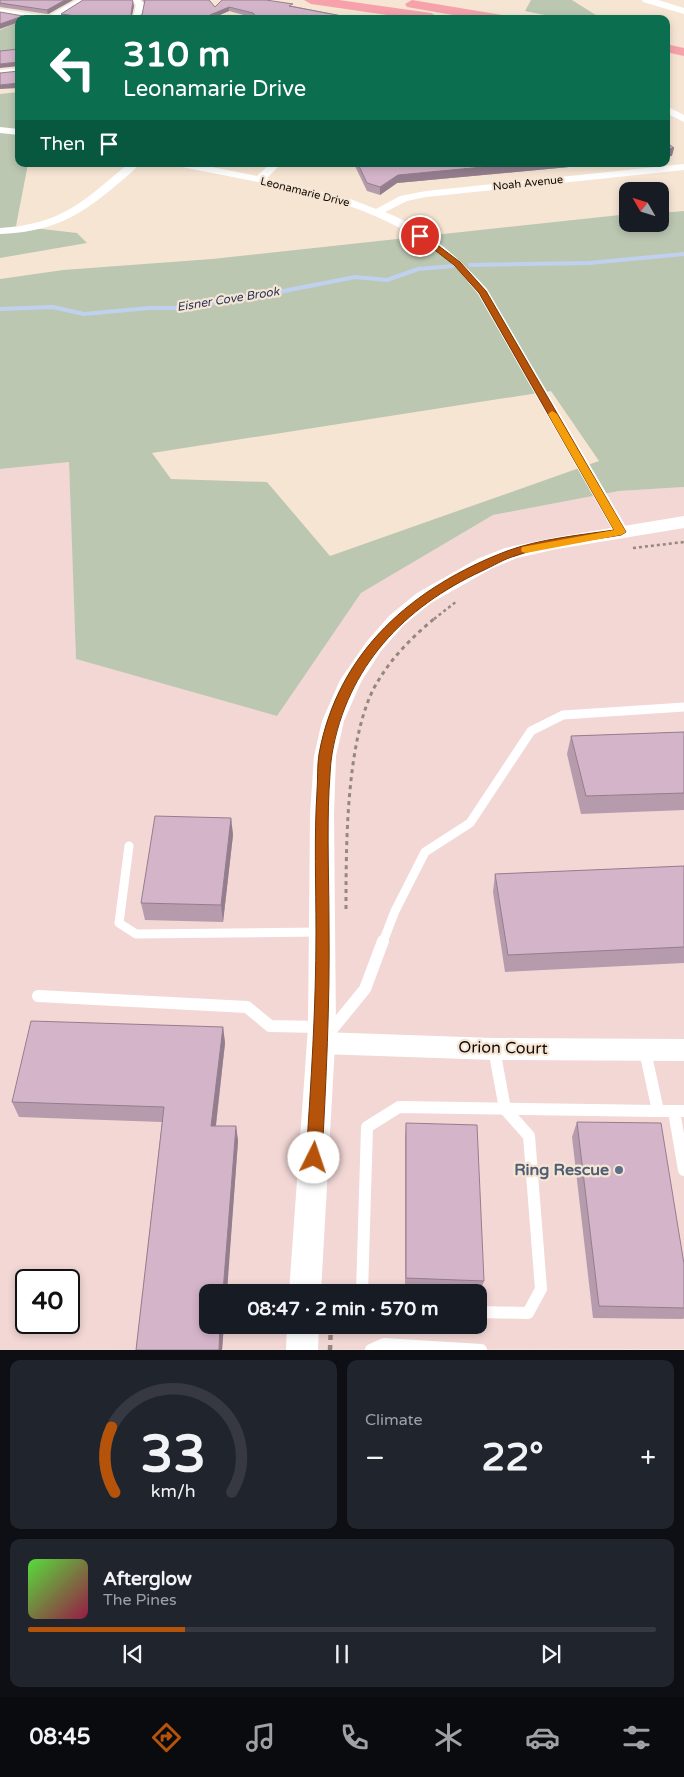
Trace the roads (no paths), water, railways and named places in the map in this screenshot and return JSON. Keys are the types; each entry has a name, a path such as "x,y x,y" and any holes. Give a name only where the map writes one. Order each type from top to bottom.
{"highway":[{"path":"311,0 417,15"},
{"path":"328,0 420,15"},
{"path":"384,0 477,15"},
{"path":"670,50 684,59"},
{"path":"670,57 684,59"}],"street":[{"path":"56,15 83,0"},
{"path":"135,0 140,4 138,15"},
{"path":"647,0 684,11"},
{"path":"0,12 21,15"},
{"path":"0,18 15,21"},
{"path":"0,73 15,71"},
{"path":"670,111 684,118"},
{"path":"0,130 15,132"},
{"path":"0,230 42,226 66,218 84,206 130,167"},
{"name":"Leonamarie Drive","path":"196,167 320,194 376,213 411,230 441,250 478,286 623,540"},
{"path":"258,180 273,167"},
{"name":"Noah Avenue","path":"376,213 404,198 421,194 684,167"},
{"path":"306,1284 322,1035 322,814 325,756 333,721 351,680 374,646 397,620 424,598 484,564 512,553 557,542 623,540 684,522"},
{"name":"Orion Court","path":"322,1035 494,1049 684,1050"},
{"path":"302,1350 303,1334"}],"lane":[{"path":"38,996 247,1007 270,1026 322,1035 365,989 395,911 425,852 470,823 531,732 563,715 684,707"},
{"path":"129,846 119,923 136,934 323,932"},
{"path":"487,1312 528,1313 541,1289 529,1136 505,1109 494,1049"},
{"path":"645,1051 658,1111"},
{"path":"362,1284 367,1127 399,1107 679,1111 684,1170"},
{"path":"371,1350 384,1344 481,1350"}],"waterway":[{"name":"Eisner Cove Brook","path":"470,265 589,263 684,254"},
{"name":"Eisner Cove Brook","path":"0,309 53,307 84,314 149,308 176,308 243,299 355,277 387,280 418,269 453,266"}],"place":[{"name":"Ring Rescue","path":"619,1170"}]}
